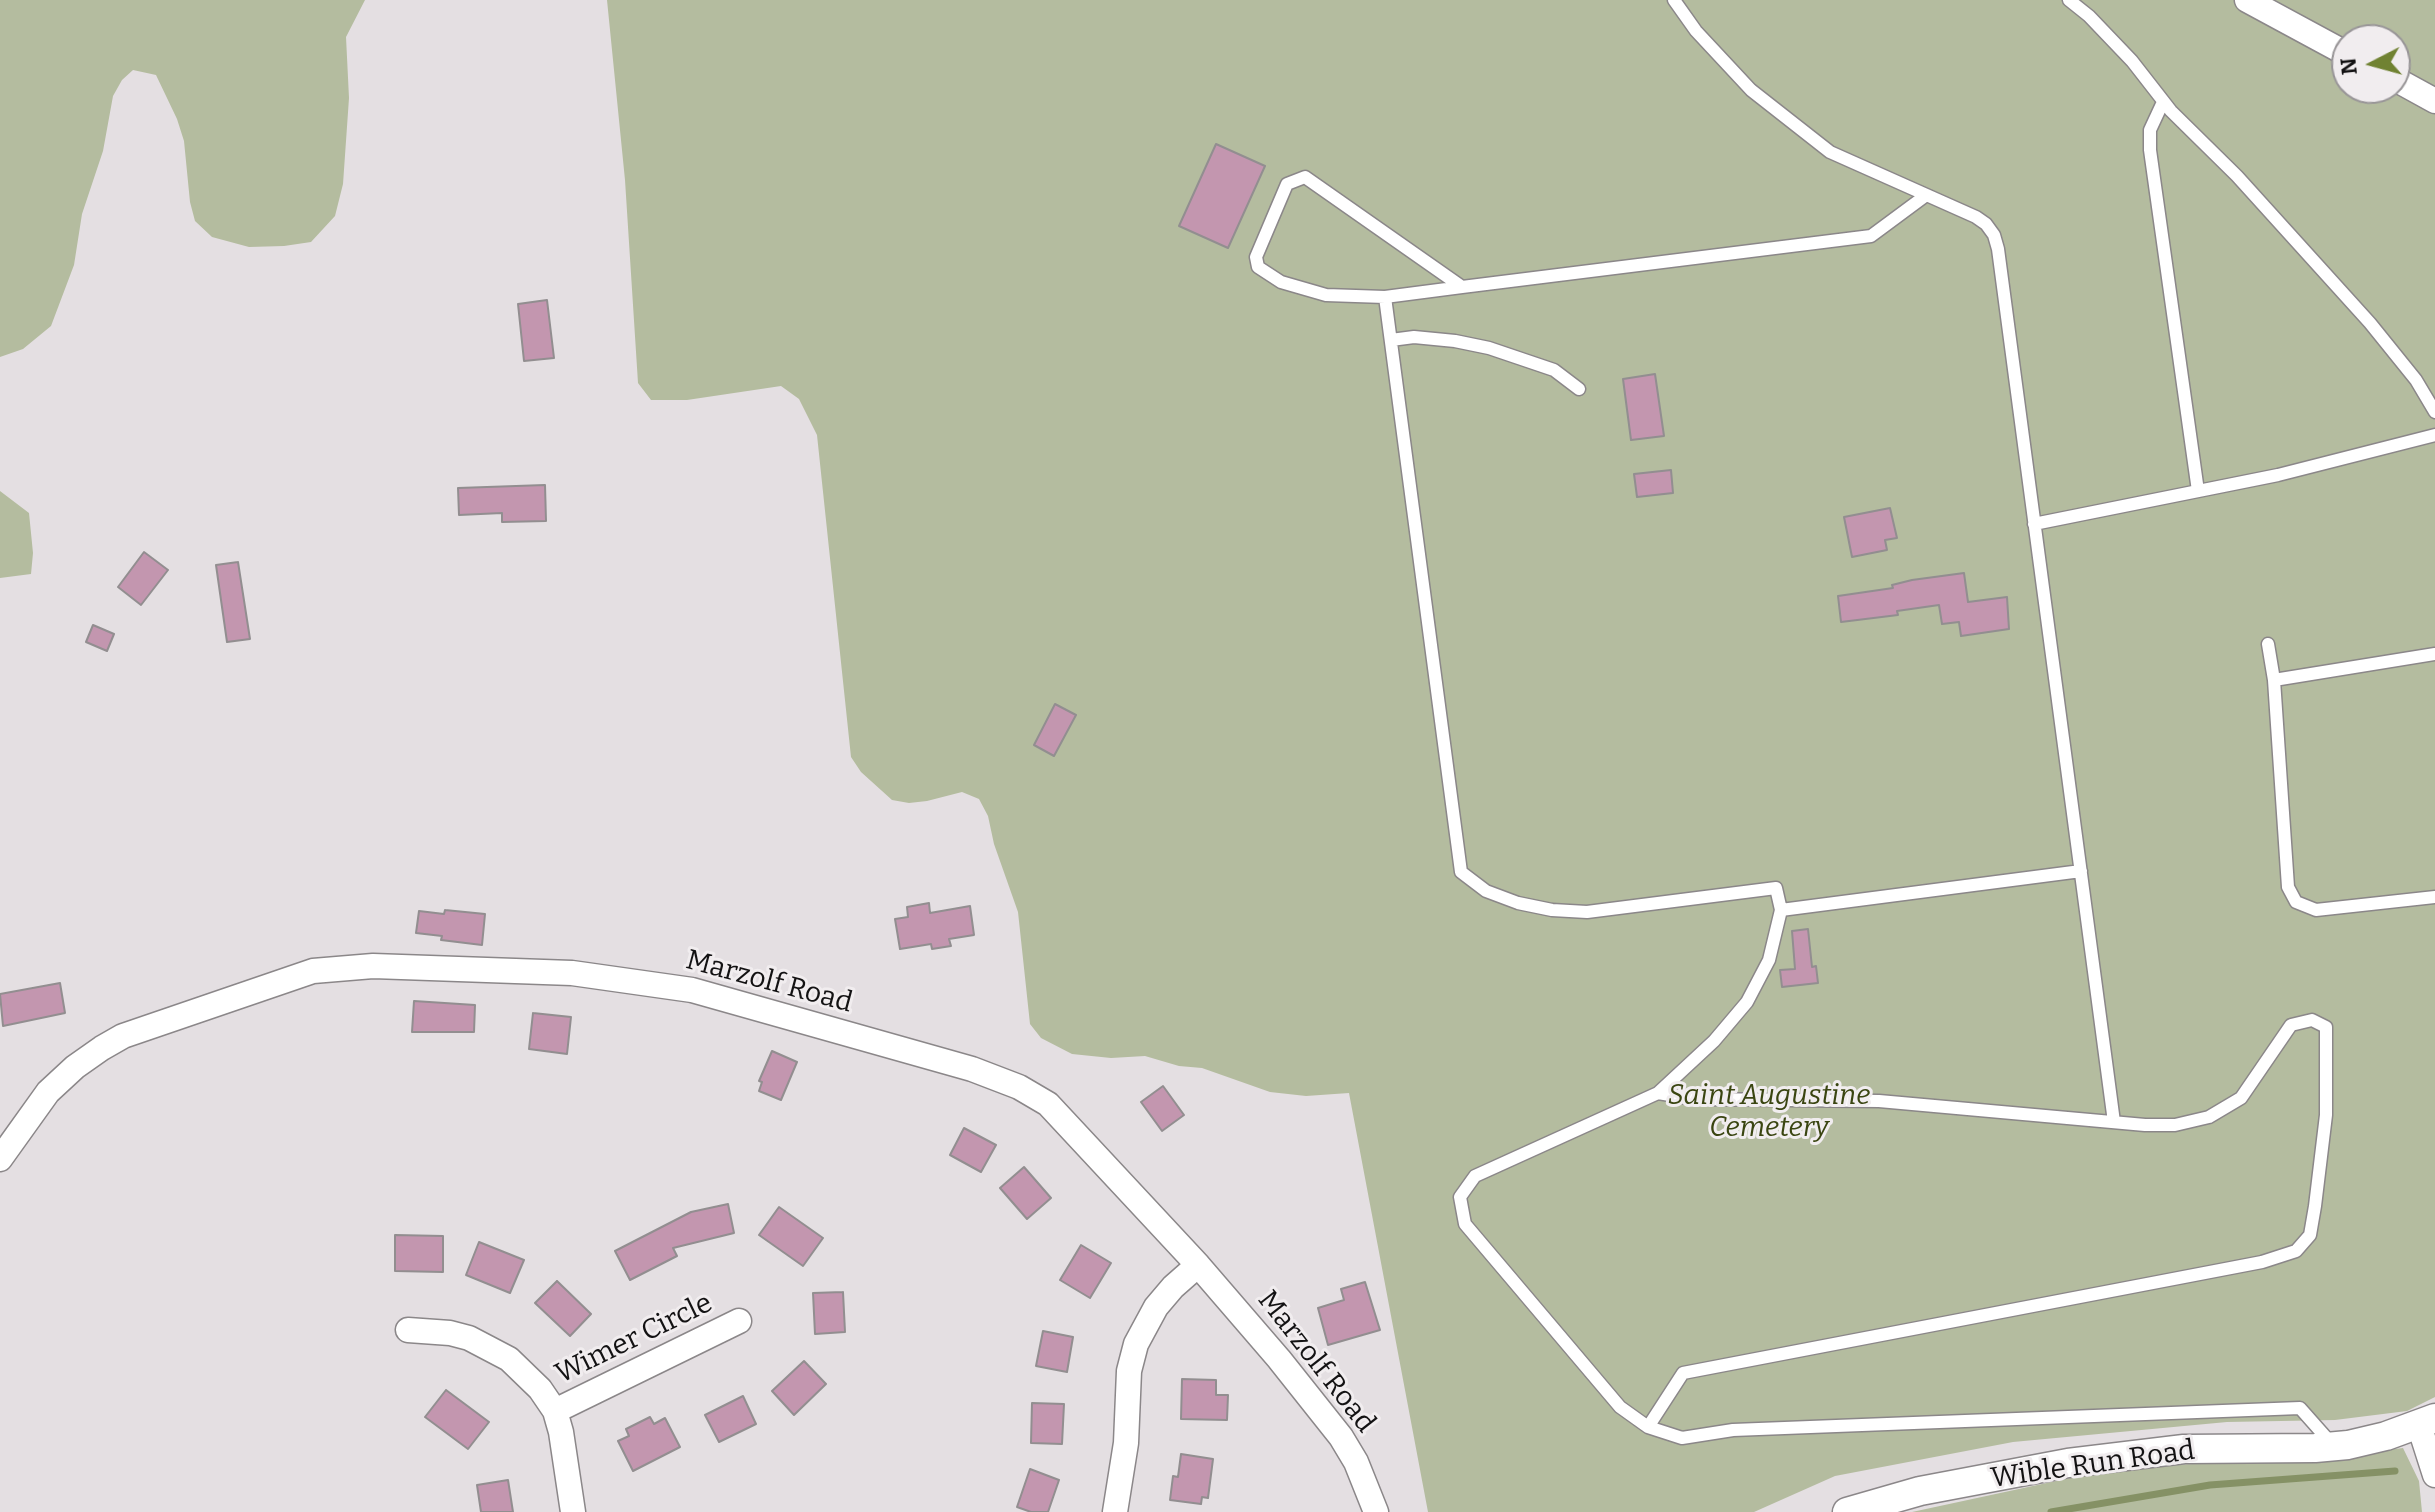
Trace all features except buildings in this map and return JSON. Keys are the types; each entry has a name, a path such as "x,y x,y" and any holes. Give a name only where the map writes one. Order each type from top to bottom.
{"street":[{"path":"2247,0 2331,45"},
{"path":"2411,88 2435,101"},
{"name":"Marzolf Road","path":"0,1159 48,1092 102,1048 123,1036 313,971 373,966 572,973 692,990 972,1069 1019,1087 1048,1104 1198,1265 1341,1437 1356,1462 1376,1512"},
{"path":"1115,1512 1126,1443 1129,1371 1136,1344 1156,1307 1198,1265"},
{"name":"Wimer Circle","path":"555,1411 739,1321"},
{"path":"408,1330 450,1333 492,1349 509,1359 540,1389 555,1411 566,1454 573,1512"},
{"path":"2427,1421 2435,1475"},
{"name":"Wible Run Road","path":"1847,1512 1920,1491 2068,1463 2184,1449 2334,1446 2364,1442 2427,1421"}],"lane":[{"path":"1674,0 1696,31 1751,90 1830,152 1976,217 1994,235 2114,1122"},
{"path":"2069,0 2089,16 2132,61 2163,102 2237,176 2370,323 2416,380 2435,412"},
{"path":"2163,102 2150,130 2150,150 2198,491"},
{"path":"1462,287 1305,177 1287,184 1256,257 1258,267 1281,282 1326,295 1385,297 1871,236 1925,196"},
{"path":"1385,297 1461,872 1486,891 1518,903 1552,910 1587,912 1776,888 1781,910 1769,960 1747,1002 1714,1041 1658,1093 1475,1176 1460,1197 1465,1224 1620,1407 1648,1427 1682,1438 1733,1430 2300,1408 2334,1446"},
{"path":"1391,340 1414,337 1489,348 1554,370 1579,389"},
{"path":"2034,524 2278,475 2435,435"},
{"path":"2268,644 2274,680 2288,887 2296,902 2316,910 2435,897"},
{"path":"2274,680 2435,654"},
{"path":"1781,910 2081,871"},
{"path":"1648,1427 1683,1373 2262,1262 2296,1251 2310,1235 2315,1206 2326,1115 2326,1027 2312,1020 2291,1025 2241,1098 2209,1117 2175,1125 1879,1101 1694,1099 1658,1093"}],"green space":[{"path":"0,0 365,0 346,37 349,98 343,184 335,216 311,242 249,247 212,237 195,221 184,141 177,119 156,75 133,70 122,80 113,96 103,151 82,214 74,265 51,326 23,349 0,357"},
{"name":"Saint Augustine Cemetery","path":"607,0 2435,0 2435,1397 2407,1411 2335,1420 2227,1422 2013,1442 1835,1476 1754,1512 1428,1512 1349,1093 1306,1096 1270,1092 1202,1068 1179,1066 1145,1056 1111,1058 1072,1054 1041,1038 1030,1024 1018,912 994,844 988,816 979,799 962,792 927,801 909,803 892,800 861,772 851,757 817,435 799,399 781,386 687,400 651,400 638,383 625,180"},
{"path":"0,491 29,513 33,553 31,574 0,578"},
{"path":"2403,1448 2419,1481 2422,1512 1912,1512 2121,1467 2312,1459"}],"waterway":[{"path":"2051,1512 2210,1485 2395,1471"}]}
